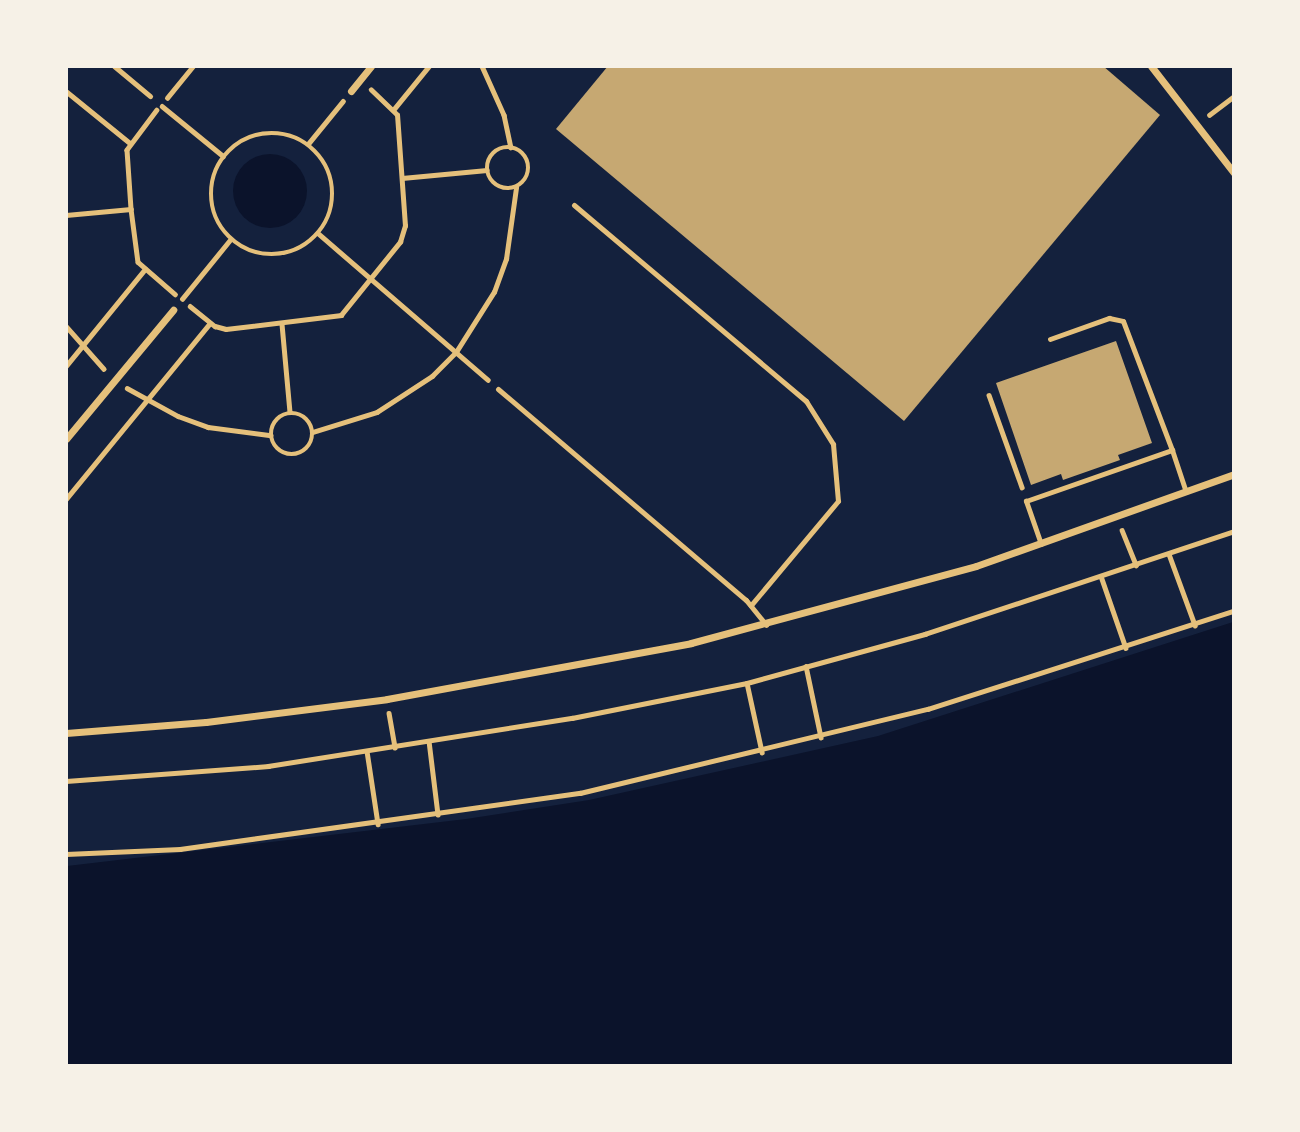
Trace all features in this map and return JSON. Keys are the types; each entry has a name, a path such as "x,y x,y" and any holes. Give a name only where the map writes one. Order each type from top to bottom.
{"street":[{"path":"351,91 371,66"},
{"path":"1151,66 1234,173"},
{"path":"66,439 173,310"},
{"path":"66,733 206,722 387,699 560,670 766,625 1041,544 1234,474"}],"lane":[{"path":"114,66 150,96"},
{"path":"574,205 806,401 833,444 838,464 838,501 751,605"},
{"path":"1050,339 1109,318 1124,321 1186,492"},
{"path":"498,389 751,605 766,625"},
{"path":"1041,544 1027,501 1172,450"}],"path":[{"path":"193,66 130,143 126,157 137,259 145,269 210,323 226,329 339,317 404,232 402,178 394,109 360,81"},
{"path":"394,109 429,66"},
{"path":"313,432 366,416 406,396 456,352 494,292 509,247 516,188 527,178 529,163 524,154 511,147 504,115 482,66"},
{"path":"66,91 130,143"},
{"path":"308,144 351,91"},
{"path":"150,96 223,156"},
{"path":"1196,125 1234,96"},
{"path":"263,133 286,134 308,144 325,163 333,187 331,212 318,234 299,249 276,256 252,252 230,240 216,221 211,199 213,177 223,156 241,141 263,133"},
{"path":"511,147 491,155 487,170 494,184 516,188"},
{"path":"402,178 487,170"},
{"path":"66,215 131,209"},
{"path":"318,234 498,389"},
{"path":"173,310 230,240"},
{"path":"66,366 145,269"},
{"path":"66,499 210,323"},
{"path":"282,324 290,412"},
{"path":"66,326 82,347 115,380 146,401 208,427 270,435"},
{"path":"989,395 1027,501"},
{"path":"290,412 307,419 313,432 308,448 294,455 278,450 270,435 276,420 290,412"},
{"path":"1118,518 1136,565"},
{"path":"66,781 150,778 395,747 747,683 925,634 1234,531"},
{"path":"1169,554 1195,625"},
{"path":"1101,576 1126,648"},
{"path":"66,855 180,849 378,824 580,793 762,752 928,709 1126,648 1234,611"},
{"path":"806,666 821,737"},
{"path":"747,683 762,752"},
{"path":"387,699 395,747"},
{"path":"429,741 438,814"},
{"path":"367,751 378,824"}],"water":[{"path":"270,154 291,160 301,170 307,191 301,212 291,222 270,228 249,222 239,212 233,191 239,170 249,160"},
{"path":"1233,622 1233,1065 67,1065 67,866 466,819 589,800 878,736"}],"building":[{"path":"608,66 1103,66 1160,115 904,421 556,129"},
{"path":"1116,341 1152,443 1118,455 1120,460 1063,480 1061,474 1031,485 996,383"}]}
